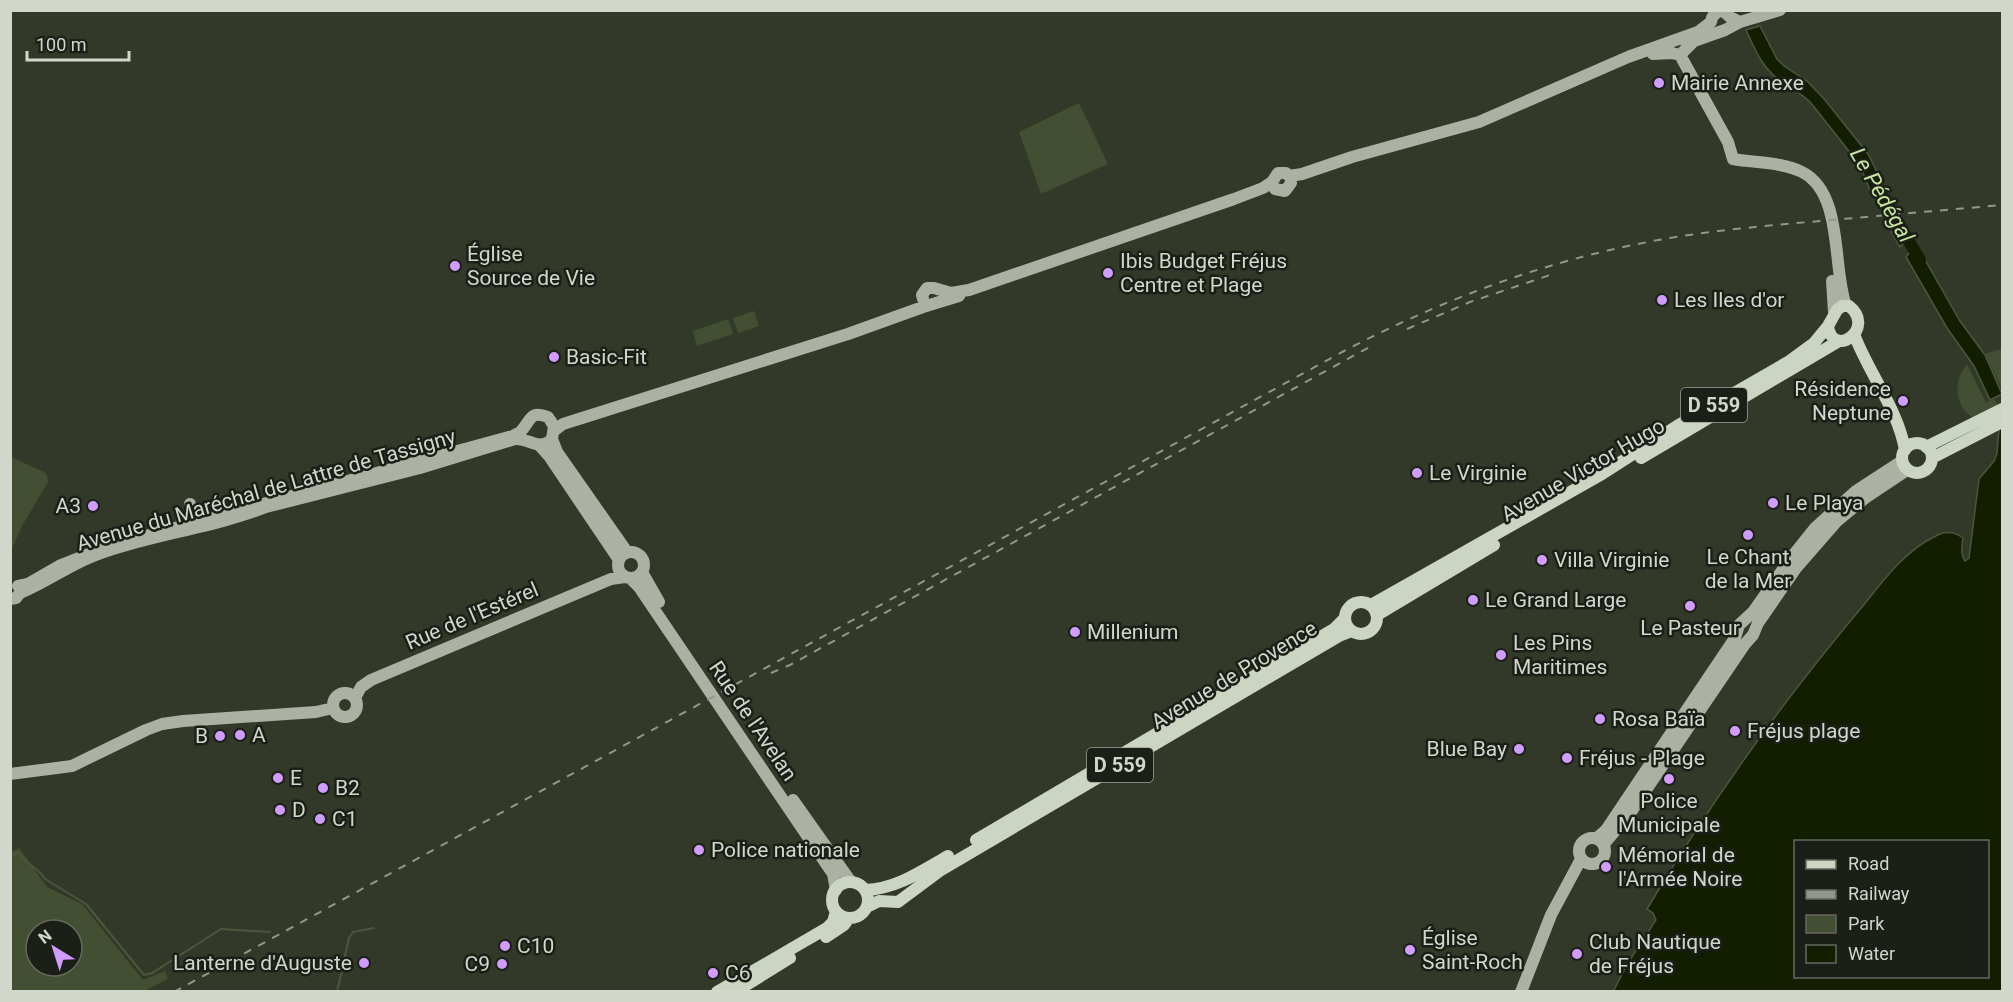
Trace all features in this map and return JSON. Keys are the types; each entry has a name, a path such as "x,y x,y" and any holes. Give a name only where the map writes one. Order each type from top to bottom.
{"main road":[{"path":"929,303 940,295 937,290 955,293 981,287 1273,185 1285,191 1290,179 1380,152 1472,129 1628,63 1694,41 1729,23 1780,10"},
{"path":"1678,47 1728,142 1733,159 1786,167 1802,172 1819,186 1830,214 1840,288 1846,306"},
{"name":"Avenue du Maréchal de Lattre de Tassigny","path":"540,446 547,444 553,430 563,424 848,334 929,303 968,295 1273,185"},
{"path":"1830,214 1827,229 1834,312 1828,326 1832,335 1847,338 1863,356 1901,430 1905,460 1916,473 1922,472 1930,466 1925,449 1901,430"},
{"path":"1834,312 1846,306 1852,308 1858,315 1859,319 1847,338"},
{"name":"Avenue Victor Hugo","path":"1374,610 1602,474 1677,426 1788,362 1814,343 1828,326"},
{"name":"Avenue Victor Hugo","path":"1374,610 1847,338"},
{"name":"Avenue du Maréchal de Lattre de Tassigny","path":"13,593 72,564 118,547 420,468 519,439 525,435 529,419 536,415 544,416 553,430"},
{"path":"1601,841 1631,812 1796,568 1823,535 1905,460 1911,445 1925,449 1999,417"},
{"name":"Rue de l'Avelan","path":"553,430 557,452 624,567"},
{"path":"525,435 533,445 540,446"},
{"name":"Avenue du Maréchal de Lattre de Tassigny","path":"13,593 46,572 89,553 513,436 525,435"},
{"name":"Rue de l'Avelan","path":"540,446 639,587 833,874 836,890"},
{"path":"1581,859 1591,865 1598,863 1605,855 1601,841 1606,830 1741,627 1815,528 1856,491 1905,460"},
{"path":"190,504 194,515 191,524"},
{"name":"Rue de l'Avelan","path":"624,567 635,553 641,557 644,564 642,572 652,592 851,882"},
{"path":"624,567 637,576 642,572"},
{"name":"Rue de l'Estérel","path":"355,698 361,687 371,680 611,579 624,567"},
{"path":"1361,602 1374,610 1376,623 1371,630 1364,634 1352,631 1347,626 1346,611 1353,604 1361,602"},
{"name":"Avenue de Provence","path":"865,891 886,888 915,876 1327,633 1345,618"},
{"path":"1741,627 1741,638 1752,634"},
{"name":"Avenue de Provence","path":"867,907 879,901 898,902 951,864 1339,636 1352,631"},
{"path":"340,693 348,693 355,698 356,710 348,717 337,715 333,708 334,699 340,693"},
{"path":"10,774 72,766 162,724 316,712 333,708"},
{"path":"1521,992 1551,915 1581,859 1579,850 1582,842 1587,838 1601,841"},
{"path":"735,992 833,933 849,918 860,915 867,907 868,898 859,885 851,882 842,884 832,898 836,911 849,918"},
{"path":"717,992 827,928 833,922 836,911"}],"green space":[{"path":"1079,103 1108,164 1041,194 1019,132"},
{"path":"754,311 759,326 738,333 733,318"},
{"path":"728,319 733,334 697,346 693,331"},
{"path":"2002,349 2002,389 1985,354"},
{"path":"1967,364 1986,403 1994,399 2000,408 1974,418 1966,412 1959,400 1958,381"},
{"path":"11,457 44,472 48,482 22,526 11,551"},
{"path":"19,848 47,887 82,904 143,980 165,971 168,979 144,991 11,991 11,852"}],"water":[{"path":"1760,26 1777,59 1807,81 1868,154 1887,197 1896,211 1887,212 1871,193 1861,167 1811,103 1767,68 1746,30"},
{"path":"1902,221 1910,234 1900,247 1891,232 1898,231 1892,222"},
{"path":"1916,244 1960,321 1985,355 2002,394 1990,400 1974,366 1947,328 1906,257"},
{"path":"2002,428 2002,991 1613,992 1628,963 1656,920 1653,913 1647,909 1695,832 1746,757 1828,648 1901,561 1922,544 1938,535 1953,533 1963,538 1962,556 1965,561 1969,558 1979,479 1994,461 1999,430"}],"waterway":[{"name":"Le Pédégal","path":"1883,197 1920,260"},
{"path":"10,856 18,853 45,879 86,904 144,975 152,973 221,929 270,932"},
{"path":"337,992 349,938 353,932 374,928"}],"railway":[{"path":"174,992 1344,351 1414,317 1521,275 1595,254 1657,240 1756,227 2002,205"},
{"path":"1407,329 1470,302 1553,274"},
{"path":"771,673 790,665 1375,344"}],"place":[{"name":"Mairie Annexe","path":"1659,83"},
{"name":"Église Source de Vie","path":"455,266"},
{"name":"Ibis Budget Fréjus Centre et Plage","path":"1108,273"},
{"name":"Les Iles d'or","path":"1662,300"},
{"name":"Basic-Fit","path":"554,357"},
{"name":"Résidence Neptune","path":"1903,401"},
{"name":"Le Virginie","path":"1417,473"},
{"name":"Le Playa","path":"1773,503"},
{"name":"A3","path":"93,506"},
{"name":"Le Chant de la Mer","path":"1748,535"},
{"name":"Villa Virginie","path":"1542,560"},
{"name":"Le Grand Large","path":"1473,600"},
{"name":"Le Pasteur","path":"1690,606"},
{"name":"Millenium","path":"1075,632"},
{"name":"Les Pins Maritimes","path":"1501,655"},
{"name":"Rosa Baïa","path":"1600,719"},
{"name":"Fréjus plage","path":"1735,731"},
{"name":"A","path":"240,735"},
{"name":"B","path":"220,736"},
{"name":"Blue Bay","path":"1519,749"},
{"name":"Fréjus - Plage","path":"1567,758"},
{"name":"E","path":"278,778"},
{"name":"Police Municipale","path":"1669,779"},
{"name":"B2","path":"323,788"},
{"name":"D","path":"280,810"},
{"name":"C1","path":"320,819"},
{"name":"Police nationale","path":"699,850"},
{"name":"Mémorial de l'Armée Noire","path":"1606,867"},
{"name":"C10","path":"505,946"},
{"name":"Église Saint-Roch","path":"1410,950"},
{"name":"Club Nautique de Fréjus","path":"1577,954"},
{"name":"Lanterne d'Auguste","path":"364,963"},
{"name":"C9","path":"502,964"},
{"name":"C6","path":"713,973"}]}
